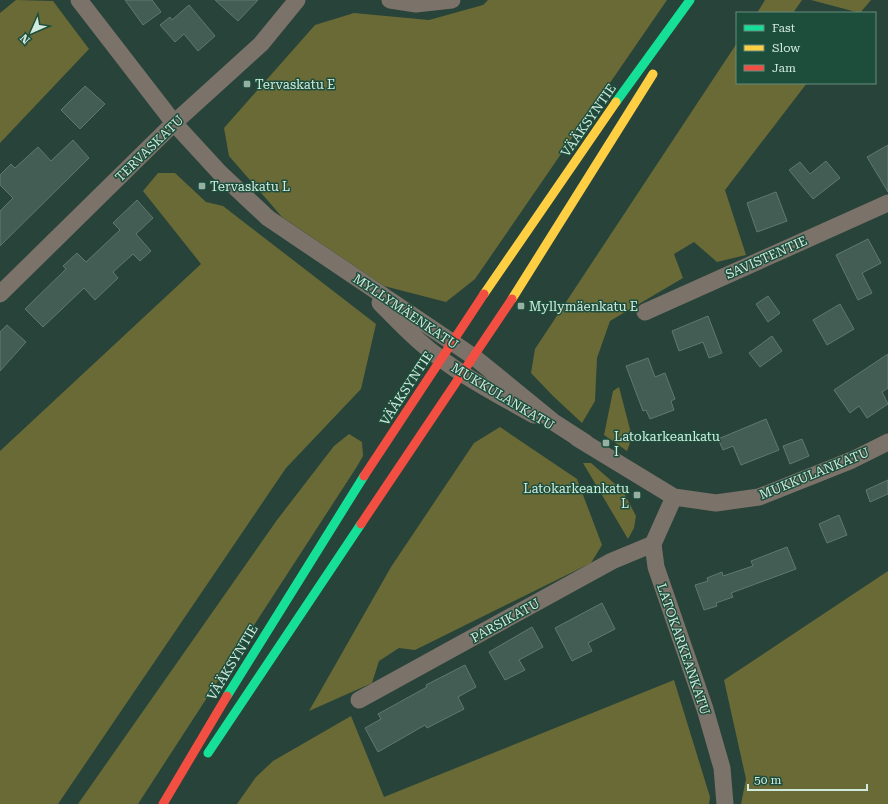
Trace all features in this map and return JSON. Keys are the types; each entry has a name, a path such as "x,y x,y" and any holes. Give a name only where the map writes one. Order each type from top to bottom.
{"highway":[{"name":"VÄÄKSYNTIE","path":"163,804 288,595 441,358 564,176 690,0"},
{"path":"678,33 698,0"},
{"path":"201,764 474,357 559,226 658,66"}],"street":[{"name":"MYLLYMÄENKATU","path":"79,0 174,123 220,173 268,218 474,357"},
{"name":"TERVASKATU","path":"0,294 174,123 261,44 297,0"},
{"path":"390,0 416,4 452,0"},
{"name":"SAVISTENTIE","path":"645,312 888,203"},
{"name":"MYLLYMÄENKATU","path":"338,266 373,296 420,343 441,358"},
{"name":"MUKKULANKATU","path":"474,357 555,422 586,443 674,497 716,503 759,497 852,460 888,442"},
{"name":"MUKKULANKATU","path":"441,358 493,392 586,443"},
{"path":"653,544 674,497"},
{"name":"PARSIKATU","path":"359,700 612,561 653,544"},
{"name":"LATOKARKEANKATU","path":"653,544 656,567 705,709 722,768 725,804"}],"shaded area":[{"path":"16,0 53,1 89,49 0,143 0,13"},
{"path":"488,0 667,0 475,279 446,302 384,286 282,217 229,156 224,128 315,25 354,13 429,20 483,5"},
{"path":"765,0 802,0 794,12 758,12"},
{"path":"811,0 871,0 861,12"},
{"path":"736,45 736,84 806,84 725,190 746,255 717,262 694,242 674,254 683,278 610,321 597,358 595,401 582,423 531,373 535,349"},
{"path":"158,173 175,173 206,202 223,206 376,324 361,389 286,468 58,804 0,804 0,451 201,264 143,191"},
{"path":"619,387 632,437 627,451 604,435 613,391"},
{"path":"500,427 577,479 602,545 591,563 415,650 399,648 379,661 372,683 309,711 391,567 474,443"},
{"path":"349,434 362,442 363,456 138,804 78,804 277,520 334,446"},
{"path":"583,463 591,463 623,491 636,516 634,528 628,539"},
{"path":"888,571 888,804 741,804 746,779 724,680"},
{"path":"674,680 710,797 709,804 237,804 256,777 273,761 351,716 384,797"}],"building":[{"path":"125,0 152,0 161,12 143,25"},
{"path":"215,0 258,0 238,21"},
{"path":"189,5 215,36 198,51 184,34 175,42 160,25 170,17 172,20"},
{"path":"85,86 105,104 80,129 61,110"},
{"path":"73,140 89,158 0,246 0,211 13,198 0,185 0,175 11,164 15,168 38,147 51,161"},
{"path":"888,145 888,192 867,157"},
{"path":"826,161 840,178 813,199 789,170 800,162 810,174"},
{"path":"776,192 787,221 757,232 747,203"},
{"path":"137,200 153,218 136,234 151,251 140,261 133,254 113,272 118,278 95,300 84,288 43,327 25,309 66,269 63,266 77,253 86,262 120,230 113,223"},
{"path":"868,239 881,263 862,273 872,293 858,300 836,255"},
{"path":"768,296 780,313 768,322 756,304"},
{"path":"840,304 854,329 827,345 813,320"},
{"path":"708,316 722,353 709,358 703,342 679,351 672,331"},
{"path":"7,325 26,342 0,371 0,332"},
{"path":"772,336 782,351 760,367 749,353"},
{"path":"888,354 888,388 882,392 888,404 867,418 859,406 850,413 834,390"},
{"path":"648,358 655,377 665,373 675,399 671,401 674,410 650,419 646,410 643,411 626,366"},
{"path":"766,419 779,450 741,465 733,446 723,450 718,439"},
{"path":"802,439 809,456 790,464 783,446"},
{"path":"888,480 888,494 870,502 866,490"},
{"path":"839,515 847,535 827,543 819,524"},
{"path":"787,547 796,569 731,593 733,597 716,603 717,606 704,610 695,585 708,581 707,578 722,572 723,576 753,566 751,561"},
{"path":"602,603 615,629 588,643 592,651 572,661 555,628"},
{"path":"532,627 543,647 519,660 525,670 505,680 489,652"},
{"path":"465,665 476,687 458,697 464,709 427,728 425,725 378,752 365,728 381,719 378,714 427,687 426,685"}],"traffic: fast":[{"path":"616,102 690,0"},
{"path":"227,696 364,476"},
{"path":"208,753 361,524"}],"traffic: slow":[{"path":"512,299 653,74"},
{"path":"484,294 616,102"}],"traffic: jam":[{"path":"364,476 484,294"},
{"path":"361,524 512,299"},
{"path":"163,804 227,696"}],"place":[{"name":"Tervaskatu E","path":"247,84"},
{"name":"Tervaskatu L","path":"202,186"},
{"name":"Myllymäenkatu E","path":"521,306"},
{"name":"Latokarkeankatu I","path":"606,443"},
{"name":"Latokarkeankatu L","path":"637,495"}]}
